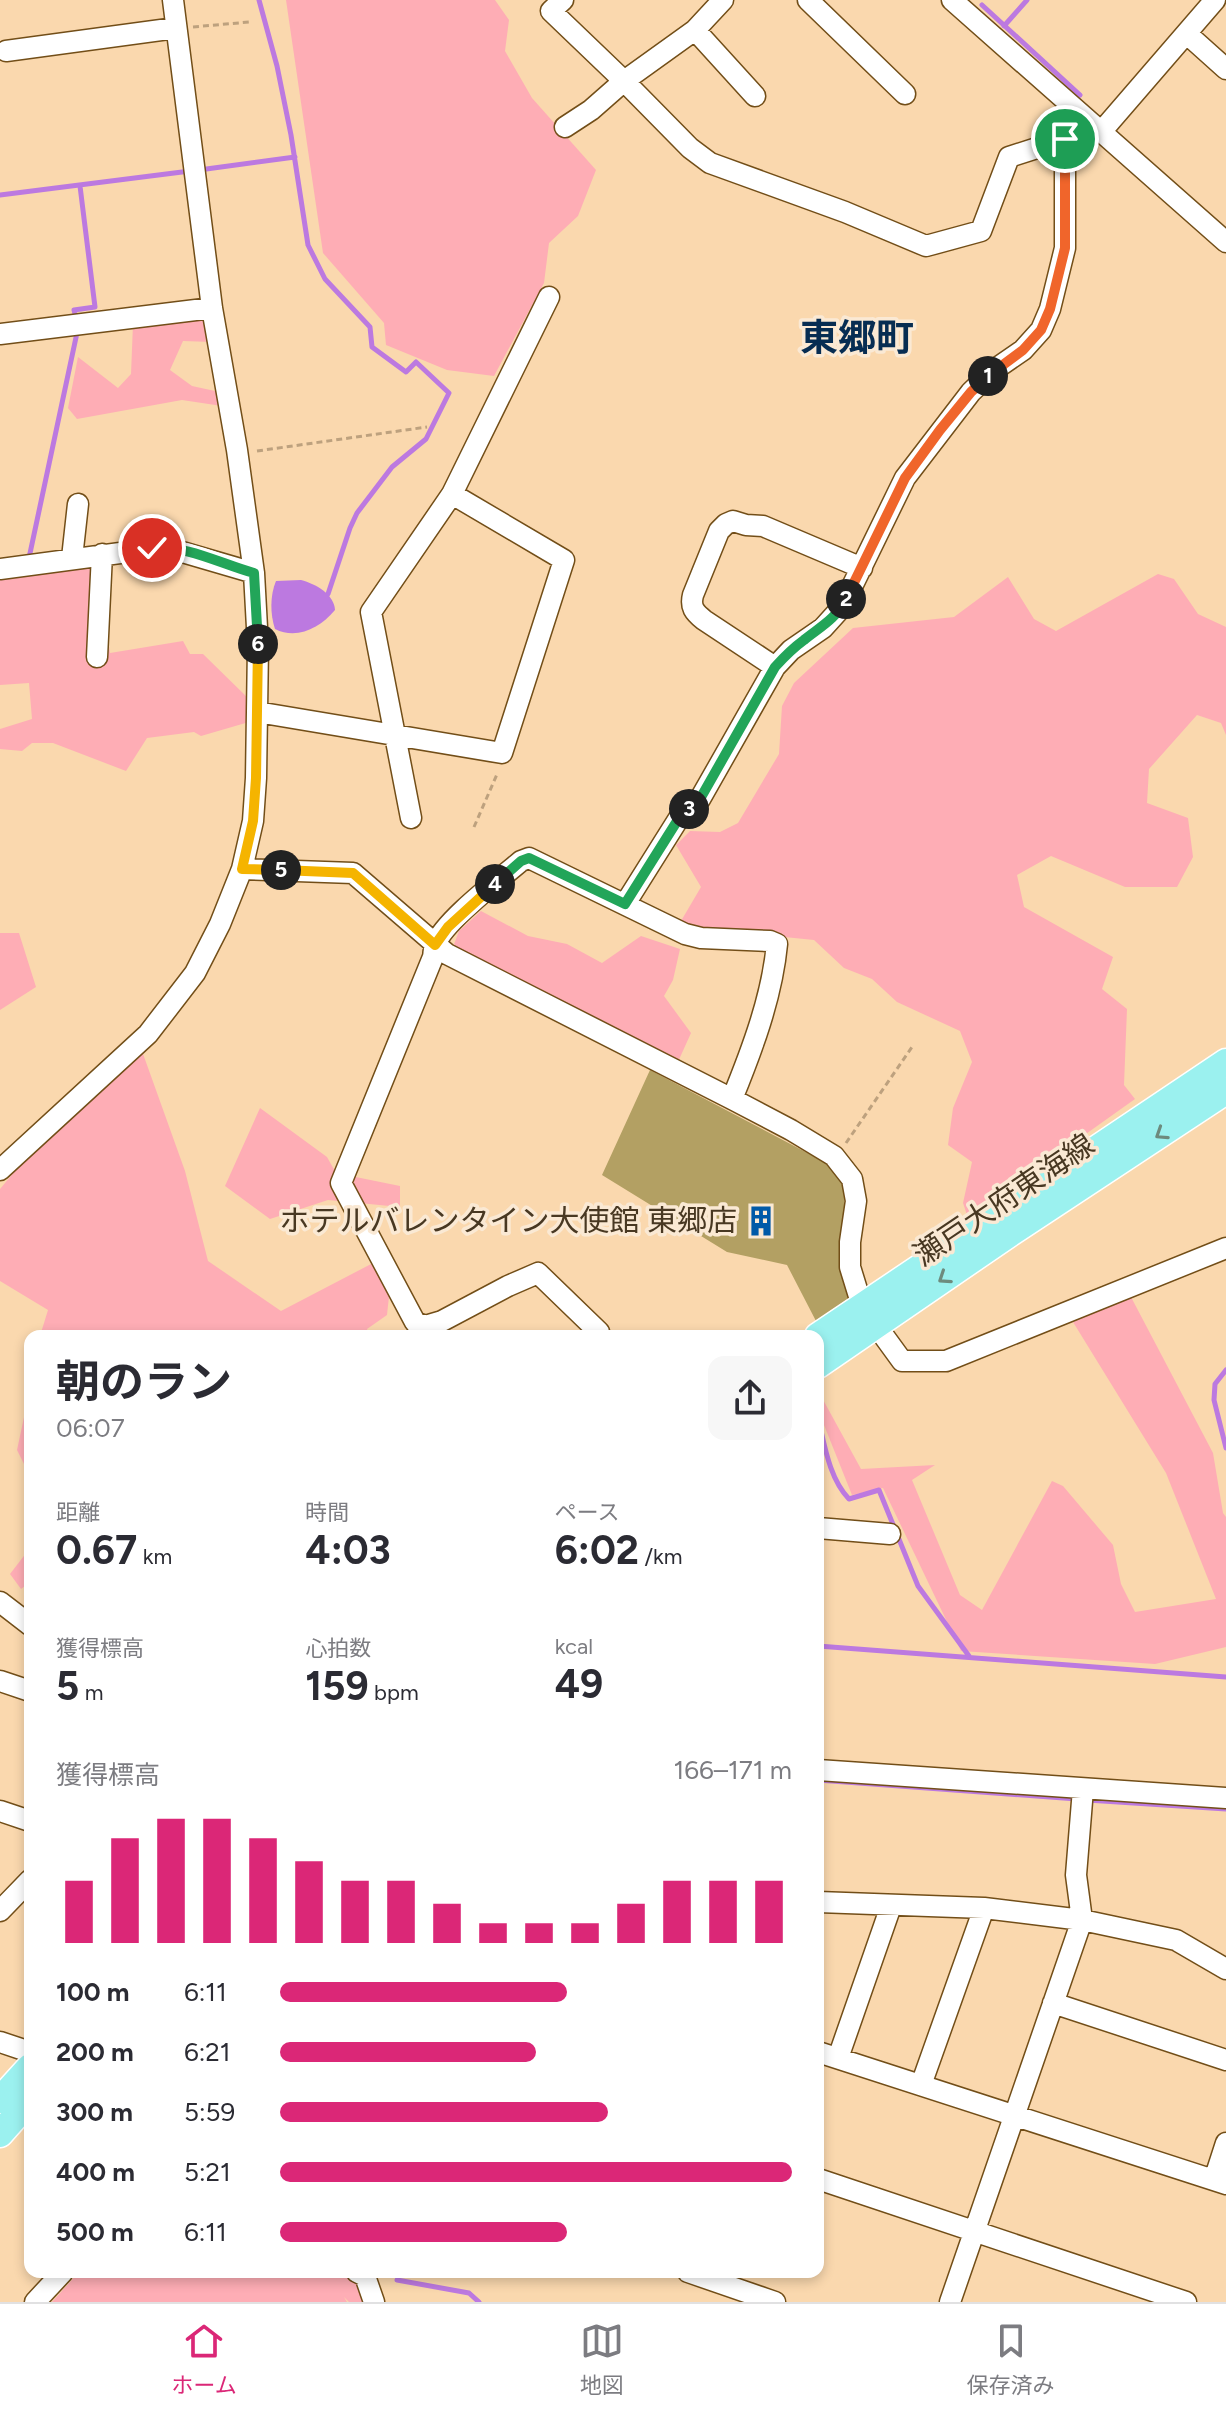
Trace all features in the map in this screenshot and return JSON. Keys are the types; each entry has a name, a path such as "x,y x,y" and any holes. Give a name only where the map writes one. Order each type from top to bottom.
{"main road":[{"name":"瀬戸大府東海線","path":"824,1359 868,1315 1226,1062"},
{"name":"瀬戸大府東海線","path":"824,1333 868,1315 1226,1091"},
{"path":"0,2100 24,2074"},
{"path":"0,2134 24,2107"}],"street":[{"path":"0,1170 148,1034 195,973 220,924 242,869 253,821 258,646 254,573 238,454 212,308 173,0"},
{"path":"563,0 551,11 690,148 710,163 845,212 926,246 981,231 1009,157 1094,126 1187,34 1215,0"},
{"path":"565,127 695,30 723,0"},
{"path":"808,0 905,94"},
{"path":"952,0 1226,242"},
{"path":"6,51 176,28"},
{"path":"695,30 755,96"},
{"path":"1187,34 1226,69"},
{"path":"625,904 679,818 700,799 775,667 791,650 823,628 842,607 905,478 971,392 994,370 1023,350 1041,330 1065,248 1065,139"},
{"path":"411,818 371,612 452,494 549,297"},
{"path":"0,334 212,308"},
{"path":"257,712 502,753 564,560 452,494"},
{"path":"72,558 78,504"},
{"path":"775,667 704,620 691,605 719,531 733,521 763,526 862,568"},
{"path":"0,569 165,547 254,573"},
{"path":"97,657 102,554"},
{"path":"597,1330 538,1273 442,1321 425,1326 415,1322 341,1183 433,957 435,945 463,912 521,861 529,858 693,936 777,944 775,967 760,1021 732,1099"},
{"path":"242,869 353,873 447,954 791,1130 835,1158 852,1179 856,1201 850,1267 868,1315 902,1361 946,1361 1226,1248"},
{"path":"824,1528 890,1534"},
{"path":"0,1602 24,1620"},
{"path":"0,1681 24,1689"},
{"path":"824,1770 1226,1798"},
{"path":"950,2302 1082,1920 1076,1875 1083,1789"},
{"path":"0,1811 24,1819"},
{"path":"0,1911 24,1886"},
{"path":"824,1902 984,1908 1082,1920 1176,1940 1226,1969"},
{"path":"838,2058 891,1906"},
{"path":"921,2085 984,1908"},
{"path":"1053,2003 1226,2060"},
{"path":"0,2042 24,2050"},
{"path":"824,2054 1220,2182 1226,2143"},
{"path":"824,2181 1186,2302"},
{"path":"35,2302 57,2278"},
{"path":"366,2278 374,2302"},
{"path":"702,2278 744,2296 775,2302"}],"path":[{"path":"176,28 249,22"},
{"path":"238,454 427,427"},
{"path":"474,827 497,777 502,753"},
{"path":"835,1158 912,1047"}],"shaded area":[{"path":"286,0 495,0 509,20 505,51 532,98 596,170 578,216 549,243 544,283 494,376 447,370 386,345 384,323 323,253"},
{"path":"205,316 212,342 183,341 170,370 192,386 215,391 222,406 182,400 77,419 68,408 78,357 118,388 131,374 133,324"},
{"path":"96,565 110,653 183,641 190,654 203,654 251,701 249,722 201,736 194,732 147,738 126,771 53,743 32,743 22,751 0,749 0,729 32,719 29,683 0,685 0,577"},
{"path":"1158,574 1174,579 1198,614 1226,627 1226,735 1221,723 1197,715 1149,769 1147,803 1188,818 1193,857 1177,887 1125,887 1051,856 1017,875 1024,907 1113,957 1102,989 1127,1009 1124,1085 1135,1099 968,1218 963,1203 972,1162 948,1145 953,1108 972,1062 960,1031 897,1002 872,979 844,968 814,940 704,929 681,921 701,887 676,845 690,831 720,832 738,823 779,754 782,706 794,683 853,628 954,617 1008,577 1034,619 1056,631"},
{"path":"301,580 323,590 335,610 315,627 300,633 275,629 271,605 276,581"},
{"path":"481,911 528,936 567,944 602,963 641,936 680,949 673,980 664,996 691,1033 677,1064 453,947 459,931"},
{"path":"0,933 19,933 36,987 0,1010"},
{"path":"142,1051 185,1171 208,1261 281,1311 373,1263 390,1287 387,1315 367,1330 42,1330 48,1310 0,1281 0,1189 72,1114"},
{"path":"260,1108 327,1157 336,1173 400,1186 400,1207 328,1200 270,1219 225,1186"},
{"path":"1131,1297 1213,1453 1226,1517 1226,1647 1155,1664 961,1651 883,1488 852,1495 824,1425 824,1401 861,1469 935,1465 912,1480 960,1595 982,1610 1052,1481 1063,1486 1113,1545 1121,1584 1135,1612 1216,1599 1166,1473 1073,1322"},
{"path":"24,1417 24,1464 17,1450"},
{"path":"24,1556 24,1587 21,1589 10,1574"},
{"path":"74,2278 353,2278 366,2302 349,2302 344,2297 347,2302 52,2302"}],"building":[{"name":"ホテルバレンタイン大使館 東郷店","path":"650,1070 834,1167 844,1190 848,1299 816,1321 787,1265 727,1252 602,1175"}],"waterway":[{"path":"259,0 291,135 308,245 325,279 370,327 372,347 406,372 416,362 449,393 426,439 392,467 357,513 328,594"},
{"path":"1004,26 1027,0"},
{"path":"982,5 1080,95"},
{"path":"199,170 295,157"},
{"path":"0,195 190,171"},
{"path":"76,318 74,310 95,307 80,186"},
{"path":"29,558 78,328"},
{"path":"1226,1370 1215,1384 1214,1400 1226,1448"},
{"path":"824,1442 837,1482 849,1499 879,1490 918,1586 969,1656"},
{"path":"824,1646 1226,1677"},
{"path":"824,1780 1077,1799"},
{"path":"1087,1800 1226,1809"},
{"path":"397,2280 469,2293 479,2302"}],"place":[{"name":"ホテルバレンタイン大使館 東郷店","path":"761,1221"}],"district":[{"name":"東郷町","path":"857,338"}],"route":[{"path":"152,548 182,550 254,573 258,646 256,778 253,821 242,869 353,873 435,945 463,912 521,861 529,858 625,904 679,818 700,799 775,667 808,636 823,628 842,607 905,478 918,460 971,392 994,370 1023,350 1041,330 1050,309 1065,248 1065,139"}]}
